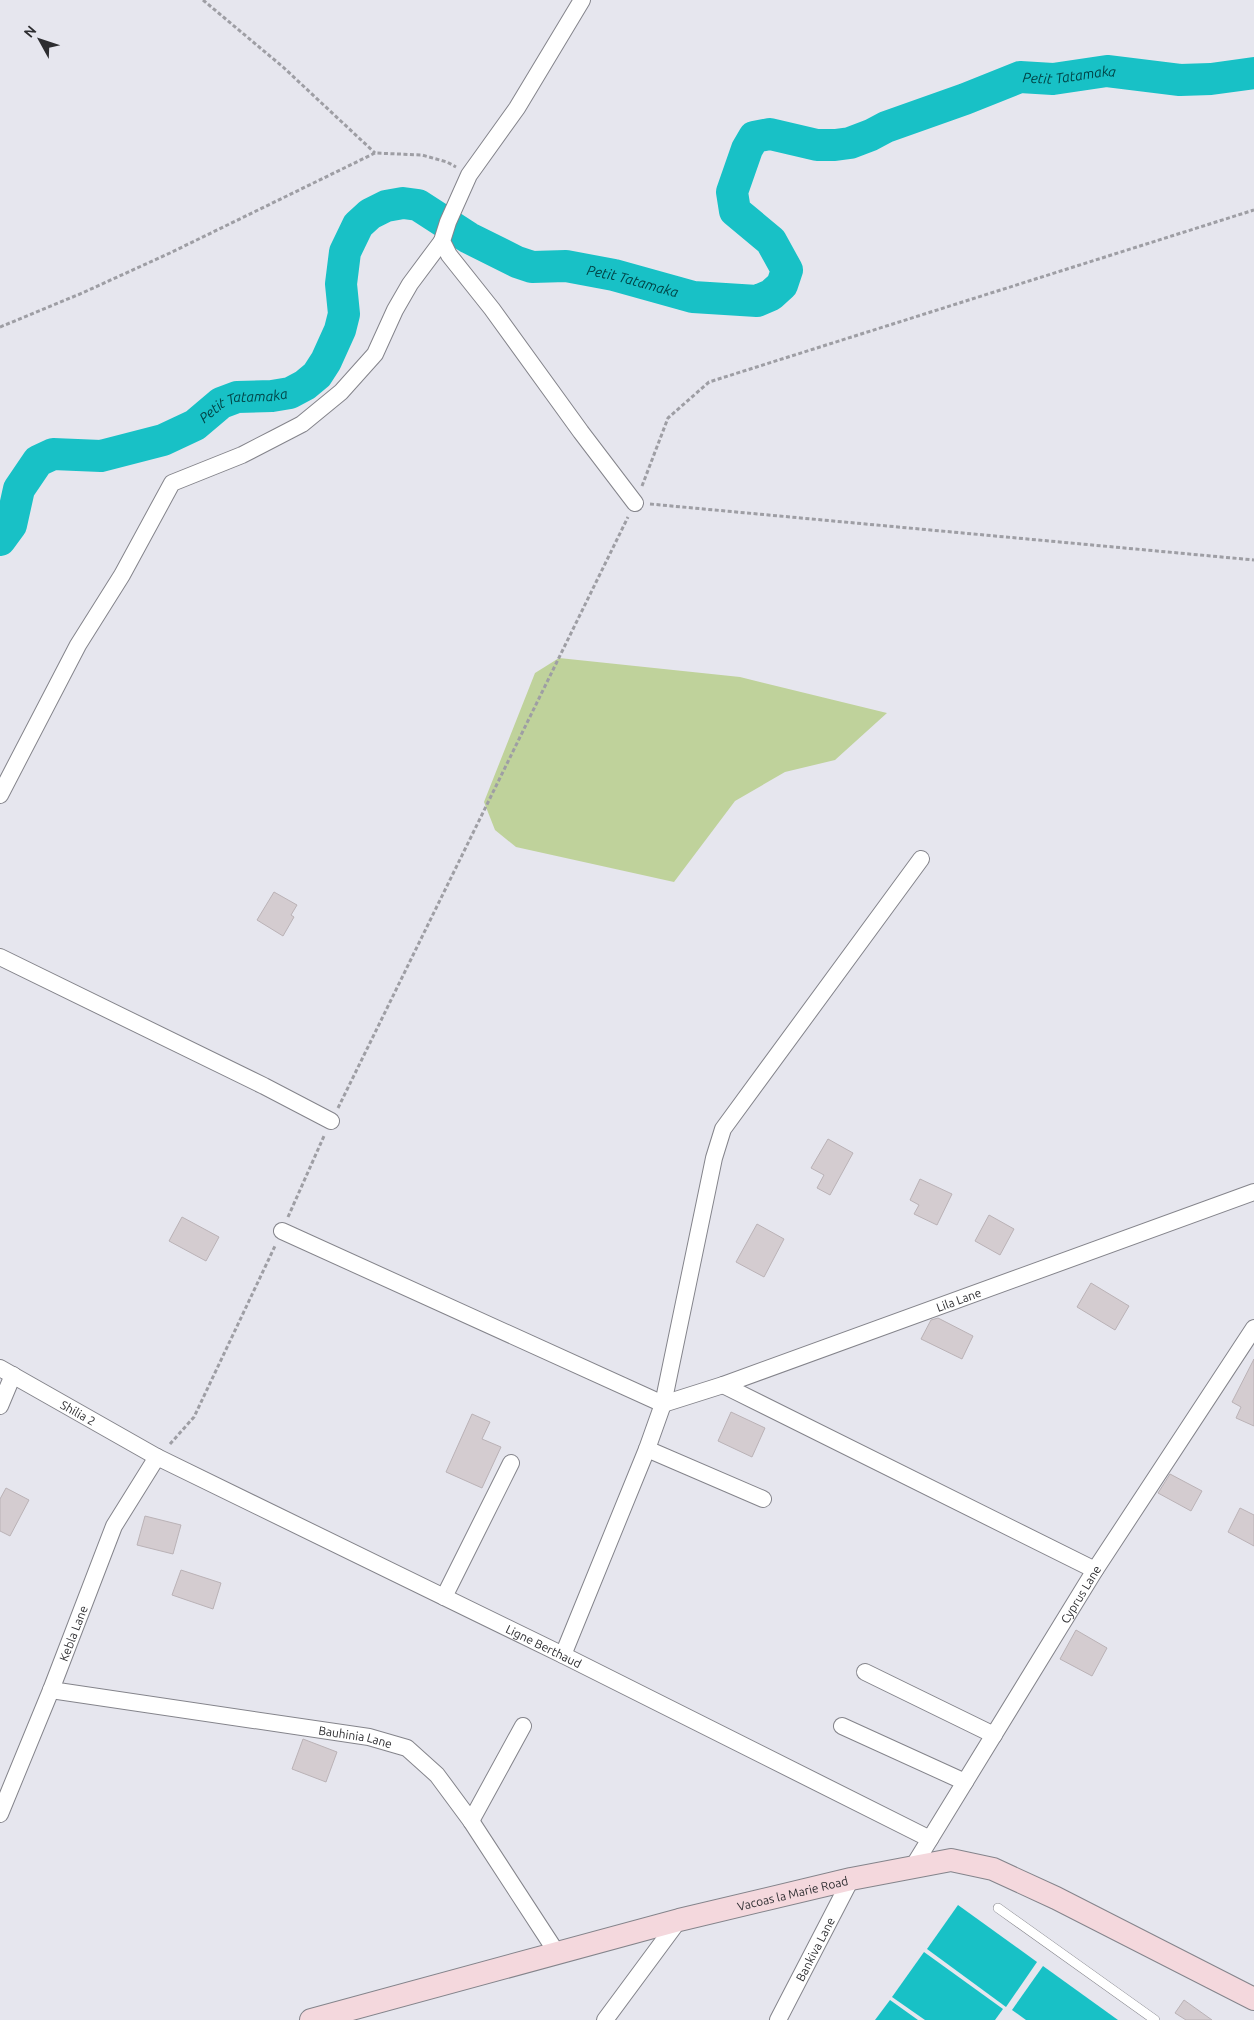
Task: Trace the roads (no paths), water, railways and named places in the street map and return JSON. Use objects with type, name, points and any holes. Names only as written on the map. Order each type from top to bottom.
[{"type":"main road","name":"Vacoas la Marie Road","points":[[311,2020],[679,1920],[851,1878],[951,1860],[993,1869],[1056,1898],[1254,1999]]},
{"type":"street","points":[[0,795],[78,645],[122,575],[172,483],[242,455],[302,424],[341,392],[375,354],[395,310],[410,284],[442,241],[448,222],[469,176],[517,108],[582,0]]},
{"type":"street","points":[[442,241],[449,255],[492,309],[581,432],[635,502]]},
{"type":"street","points":[[562,1655],[647,1449],[663,1404],[714,1158],[723,1129],[920,859]]},
{"type":"street","points":[[0,957],[264,1086],[331,1121]]},
{"type":"street","name":"Lila Lane","points":[[663,1404],[722,1385],[1254,1192]]},
{"type":"street","points":[[282,1231],[663,1404]]},
{"type":"street","name":"Cyprus Lane","points":[[914,1866],[1095,1570],[1251,1338]]},
{"type":"street","points":[[0,1406],[6,1372]]},
{"type":"street","name":"Shilia 2","points":[[6,1372],[157,1457]]},
{"type":"street","points":[[722,1385],[1095,1570]]},
{"type":"street","points":[[647,1449],[763,1499]]},
{"type":"street","name":"Ligne Berthaud","points":[[157,1457],[562,1655],[930,1839]]},
{"type":"street","name":"Kebla Lane","points":[[0,1814],[51,1690],[114,1526],[157,1457]]},
{"type":"street","points":[[444,1597],[511,1462]]},
{"type":"street","points":[[866,1672],[994,1735]]},
{"type":"street","name":"Bauhinia Lane","points":[[51,1690],[369,1737],[407,1748],[437,1775],[471,1821],[557,1953]]},
{"type":"street","points":[[471,1821],[523,1726]]},
{"type":"street","points":[[842,1726],[965,1782]]},
{"type":"street","name":"Bankiva Lane","points":[[778,2020],[851,1878]]},
{"type":"street","points":[[605,2020],[679,1920]]},
{"type":"lane","points":[[998,1908],[1155,2020]]},
{"type":"water","points":[[958,1905],[1037,1962],[1006,2007],[927,1949]]},
{"type":"water","points":[[924,1952],[1003,2009],[995,2020],[925,2020],[892,1997]]},
{"type":"water","points":[[1043,1966],[1118,2020],[1026,2020],[1012,2010]]},
{"type":"water","points":[[890,2000],[918,2020],[875,2020]]},
{"type":"waterway","name":"Petit Tatamaka","points":[[0,540],[11,525],[19,489],[38,461],[53,454],[101,456],[163,440],[195,425],[221,403],[237,397],[272,396],[290,393],[305,385],[317,375],[326,361],[340,330],[344,314],[341,284],[345,252],[358,225],[370,214],[386,206],[403,203],[418,205],[469,238],[517,262],[532,267],[566,266],[614,275],[693,297],[757,301],[771,295],[782,285],[787,270],[771,241],[735,211],[732,192],[747,149],[754,137],[770,134],[817,145],[850,143],[886,127],[1020,77],[1053,79],[1107,71],[1180,80],[1211,79],[1254,73]]}]
